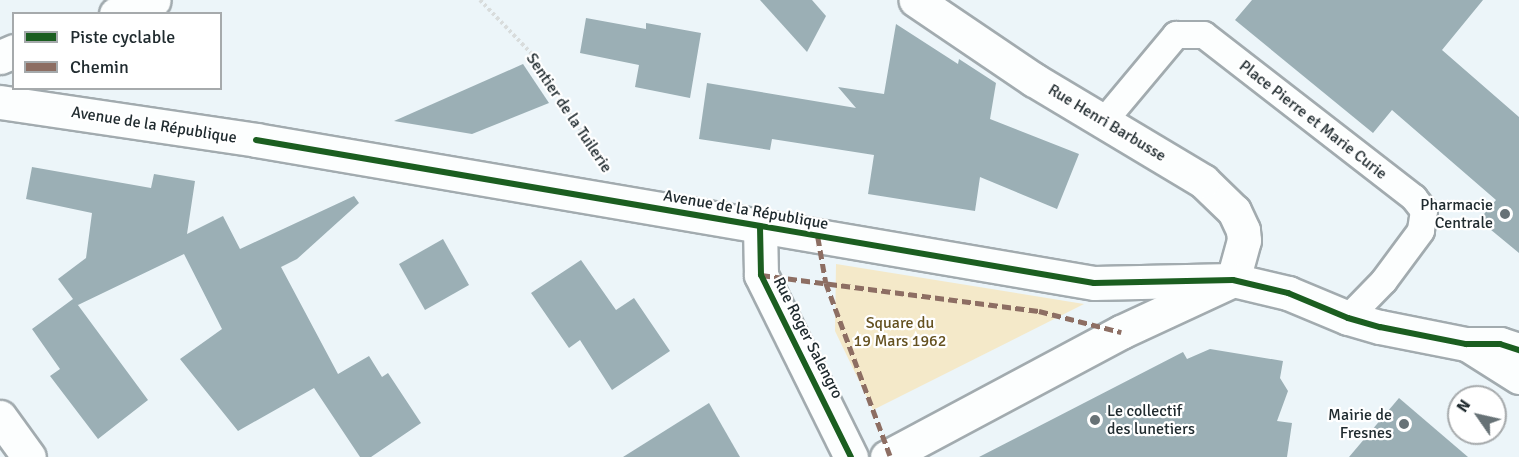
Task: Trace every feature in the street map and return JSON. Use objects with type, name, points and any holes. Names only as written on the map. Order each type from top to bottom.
[{"type":"street","points":[[121,12],[154,0]]},
{"type":"street","name":"Rue Henri Barbusse","points":[[916,0],[1034,80],[1203,181],[1228,203],[1239,219],[1244,240],[1233,279]]},
{"type":"street","name":"Avenue de la République","points":[[0,102],[256,140],[1094,283],[1233,279]]},
{"type":"street","name":"Rue Roger Salengro","points":[[760,227],[761,275],[851,457]]},
{"type":"street","points":[[887,457],[1121,332],[1233,279],[1288,293],[1348,318],[1466,344],[1500,344],[1519,350]]},
{"type":"street","points":[[1466,344],[1519,377]]},
{"type":"street","points":[[0,417],[29,457]]},
{"type":"lane","name":"Place Pierre et Marie Curie","points":[[1104,120],[1176,35],[1204,35],[1414,198],[1424,211],[1421,231],[1384,281],[1348,318]]},
{"type":"green space","name":"Square du 19 Mars 1962","points":[[836,264],[1084,304],[873,410],[835,331]]},
{"type":"building","points":[[760,0],[812,0],[826,16],[807,52]]},
{"type":"building","points":[[1252,0],[1483,0],[1442,50],[1519,117],[1519,253],[1479,220],[1496,200],[1392,110],[1373,133],[1235,20]]},
{"type":"building","points":[[586,18],[646,29],[646,23],[701,33],[690,98],[635,87],[639,65],[580,53]]},
{"type":"building","points":[[896,24],[958,64],[959,59],[996,83],[990,119],[1079,154],[1057,209],[980,177],[975,211],[868,194],[874,155],[772,139],[770,150],[699,139],[707,83],[856,108],[838,87],[884,94]]},
{"type":"building","points":[[523,64],[549,103],[472,134],[394,121]]},
{"type":"building","points":[[32,167],[151,188],[154,174],[195,181],[187,234],[223,216],[240,249],[354,196],[359,203],[297,259],[281,267],[338,374],[369,356],[382,377],[388,373],[421,423],[371,457],[360,457],[314,388],[238,431],[180,359],[222,329],[184,254],[78,305],[75,301],[148,400],[98,439],[50,376],[60,369],[32,329],[73,299],[58,279],[86,258],[92,213],[26,199]]},
{"type":"building","points":[[443,239],[469,285],[425,310],[399,264]]},
{"type":"building","points":[[581,260],[616,310],[634,298],[670,351],[612,390],[580,340],[569,348],[531,293]]},
{"type":"building","points":[[1210,349],[1283,361],[1280,378],[1288,391],[1277,421],[1292,423],[1287,457],[979,457],[1183,352],[1187,359]]},
{"type":"building","name":"Mairie de Fresnes","points":[[1399,398],[1447,439],[1447,445],[1454,445],[1468,457],[1349,457]]},
{"type":"building","points":[[709,403],[740,457],[623,457]]},
{"type":"marked path","points":[[818,237],[826,283],[890,455]]},
{"type":"marked path","points":[[761,275],[1039,311],[1121,332]]},
{"type":"cycle path","points":[[256,140],[1094,283],[1233,280],[1288,293],[1348,318],[1380,327],[1466,344],[1500,344],[1519,350]]},
{"type":"cycle path","points":[[760,227],[761,275],[851,457]]},
{"type":"place","name":"Pharmacie Centrale","points":[[1505,214]]},
{"type":"place","name":"Le collectif des lunetiers","points":[[1095,420]]},
{"type":"place","name":"Mairie de Fresnes","points":[[1404,424]]}]
